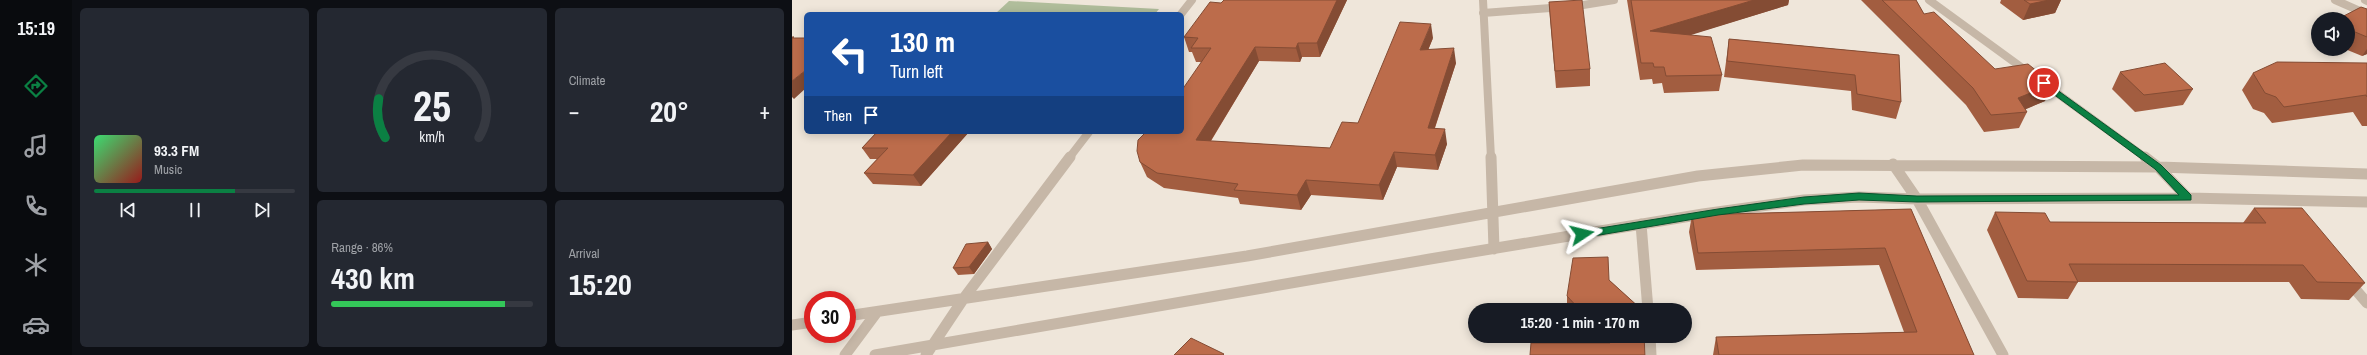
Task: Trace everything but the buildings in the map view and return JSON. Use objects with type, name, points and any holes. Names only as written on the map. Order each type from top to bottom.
[{"type":"street","points":[[1183,12],[1192,0]]},
{"type":"street","points":[[1483,0],[1494,212],[1494,249]]},
{"type":"street","points":[[1483,13],[1577,6],[1614,0]]},
{"type":"street","points":[[1929,0],[2158,167],[2188,198]]},
{"type":"street","points":[[2335,0],[2367,14]]},
{"type":"street","points":[[926,355],[964,298],[1087,134]]},
{"type":"street","points":[[1893,164],[1917,199],[2003,355]]},
{"type":"street","points":[[856,315],[1247,256],[1698,176],[1803,165],[1893,164],[2158,167],[2367,174]]},
{"type":"street","points":[[875,355],[1641,224],[1804,200],[1859,197],[1917,199],[2188,198],[2367,202]]},
{"type":"street","points":[[2280,199],[2289,210]]},
{"type":"street","points":[[1641,224],[1647,303]]},
{"type":"street","points":[[2342,272],[2367,303]]},
{"type":"street","points":[[845,355],[877,312]]},
{"type":"street","points":[[792,325],[804,323]]},
{"type":"street","points":[[1650,343],[1651,355]]},
{"type":"green space","points":[[1009,1],[1159,9],[1157,12],[997,12]]},
{"type":"route","points":[[1582,234],[1703,214],[1804,200],[1859,197],[1917,199],[2188,198],[2158,167],[2044,83]]}]
